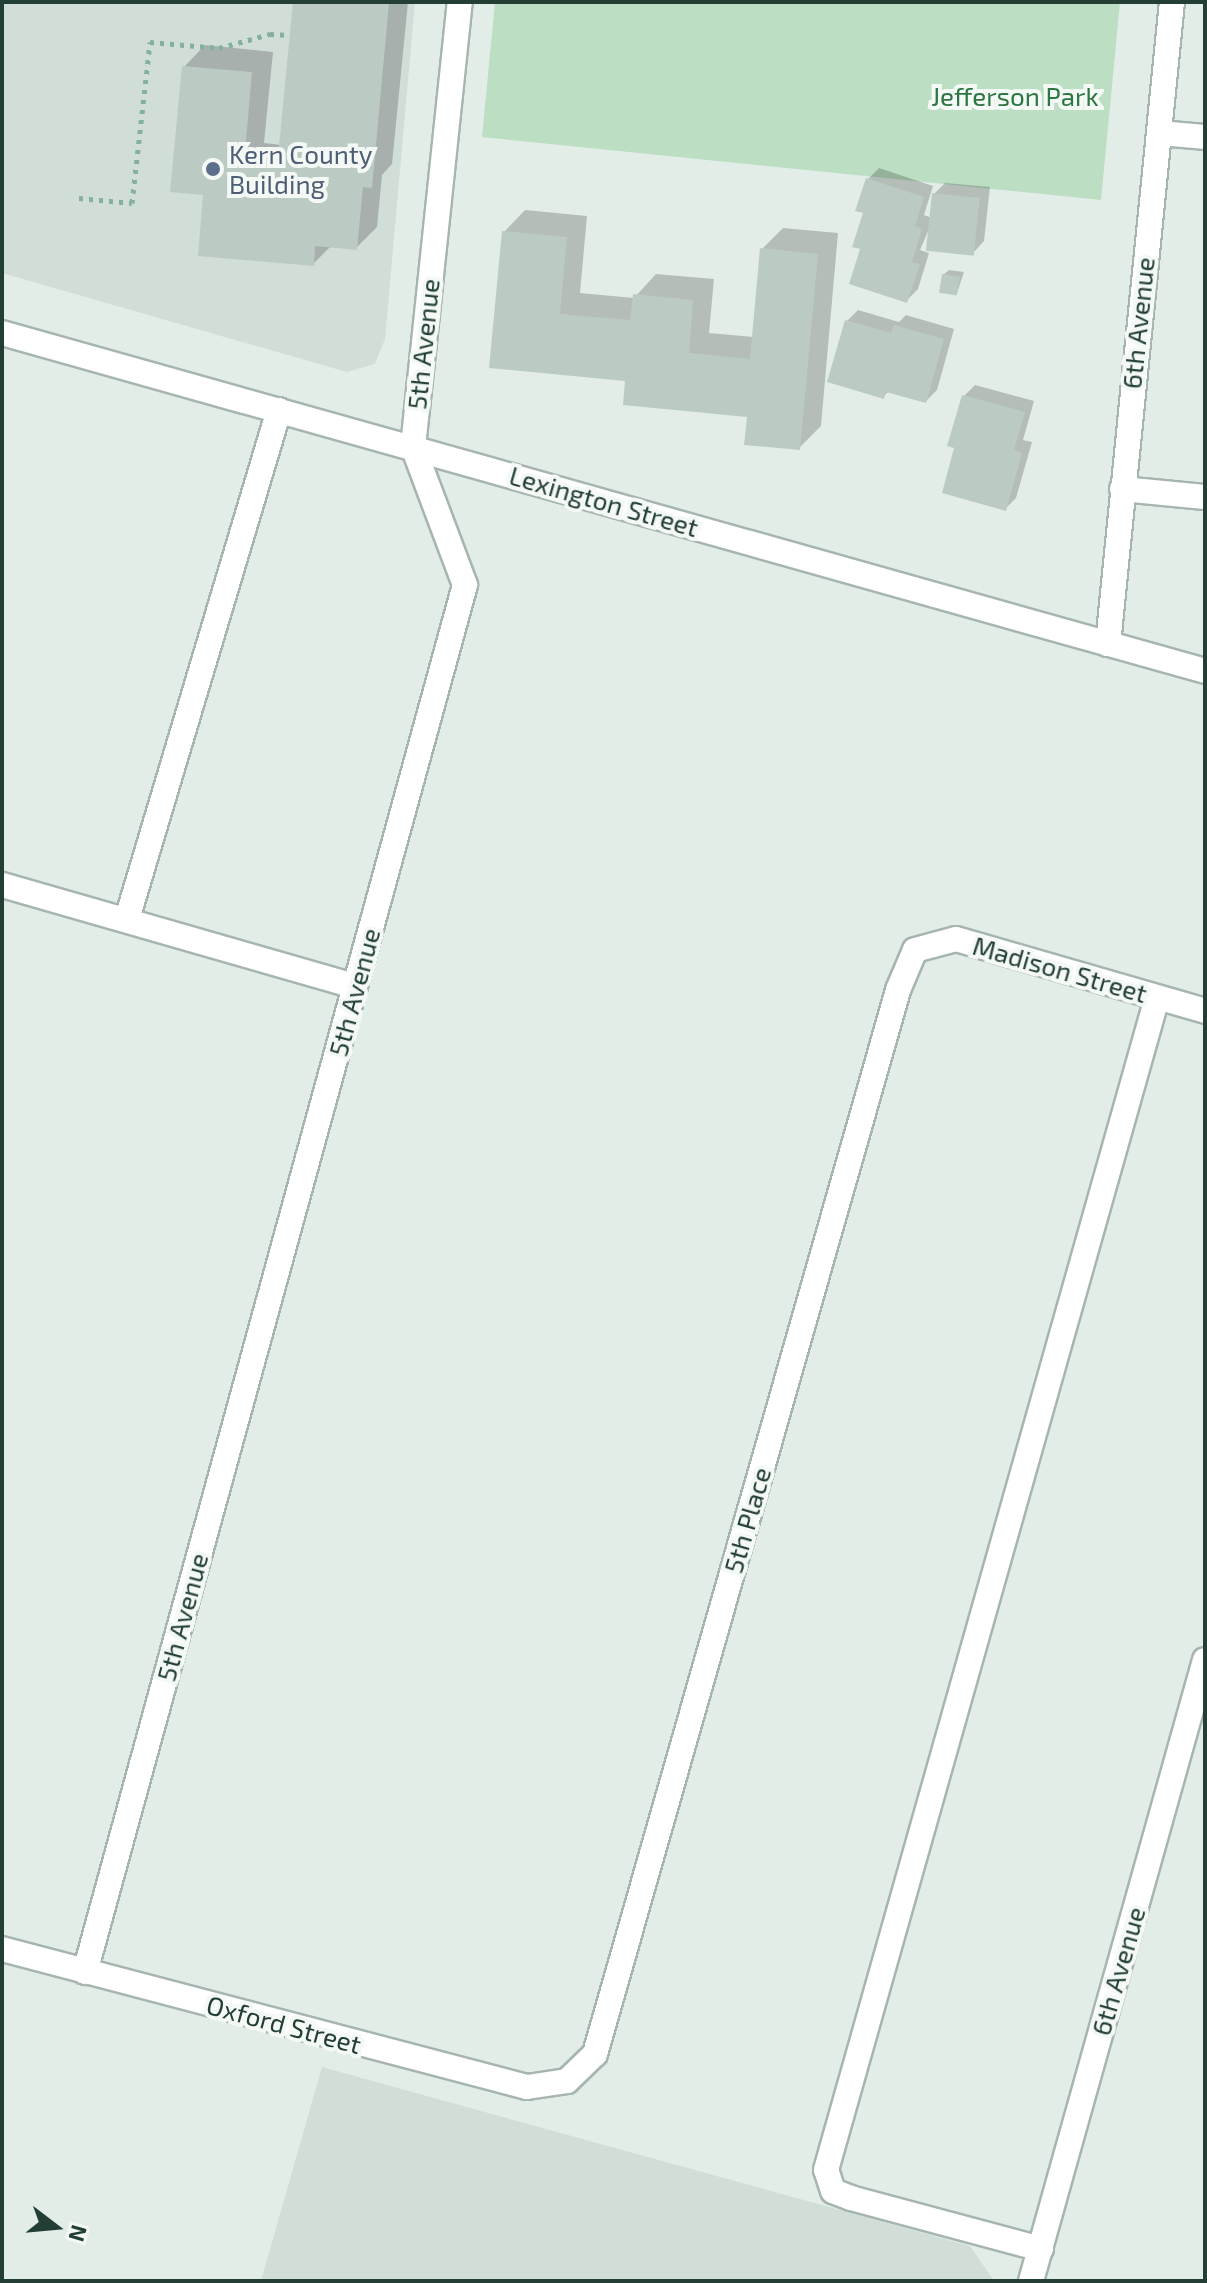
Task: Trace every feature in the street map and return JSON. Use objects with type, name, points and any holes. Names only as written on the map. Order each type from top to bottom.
[{"type":"street","name":"5th Avenue","points":[[85,1972],[465,585],[413,447],[460,2]]},
{"type":"street","name":"6th Avenue","points":[[1108,644],[1172,2]]},
{"type":"street","points":[[1160,133],[1205,137]]},
{"type":"street","name":"Lexington Street","points":[[2,333],[1205,671]]},
{"type":"street","points":[[127,919],[279,410]]},
{"type":"street","points":[[1122,489],[1205,497]]},
{"type":"street","points":[[2,885],[355,986]]},
{"type":"street","name":"Madison Street","points":[[915,950],[956,939],[1205,1011]]},
{"type":"street","name":"5th Place","points":[[567,2081],[595,2054],[898,990],[915,950]]},
{"type":"street","points":[[1041,2249],[851,2198],[833,2191],[826,2170],[1157,998]]},
{"type":"street","name":"6th Avenue","points":[[1031,2281],[1205,1660]]},
{"type":"street","name":"Oxford Street","points":[[2,1949],[527,2087],[567,2081]]},
{"type":"path","points":[[79,198],[132,203],[150,42],[219,48],[270,34],[290,35]]},
{"type":"shaded area","points":[[2,2],[415,2],[385,339],[375,364],[347,372],[2,273]]},
{"type":"shaded area","points":[[322,2067],[970,2246],[994,2281],[261,2281]]},
{"type":"green space","name":"Jefferson Park","points":[[495,2],[1120,2],[1101,200],[482,137]]},
{"type":"building","points":[[293,2],[389,3],[372,188],[363,187],[357,250],[315,246],[314,266],[198,256],[203,195],[170,192],[182,66],[252,72],[244,164],[277,167]]},
{"type":"building","points":[[866,178],[924,197],[915,226],[922,229],[912,262],[920,264],[907,303],[849,284],[860,249],[852,247],[863,213],[855,211]]},
{"type":"building","points":[[932,193],[980,198],[974,256],[926,251]]},
{"type":"building","points":[[502,231],[567,237],[560,314],[630,320],[633,294],[693,300],[689,353],[750,359],[760,248],[818,254],[800,450],[744,445],[747,417],[623,405],[625,381],[489,368]]},
{"type":"building","points":[[942,274],[960,277],[957,296],[939,293]]},
{"type":"building","points":[[845,320],[891,333],[894,325],[944,339],[926,403],[886,392],[884,399],[827,382]]},
{"type":"building","points":[[962,395],[1025,412],[1014,450],[1022,453],[1006,511],[942,493],[954,448],[947,446]]},
{"type":"place","name":"Kern County Building","points":[[213,169]]}]
